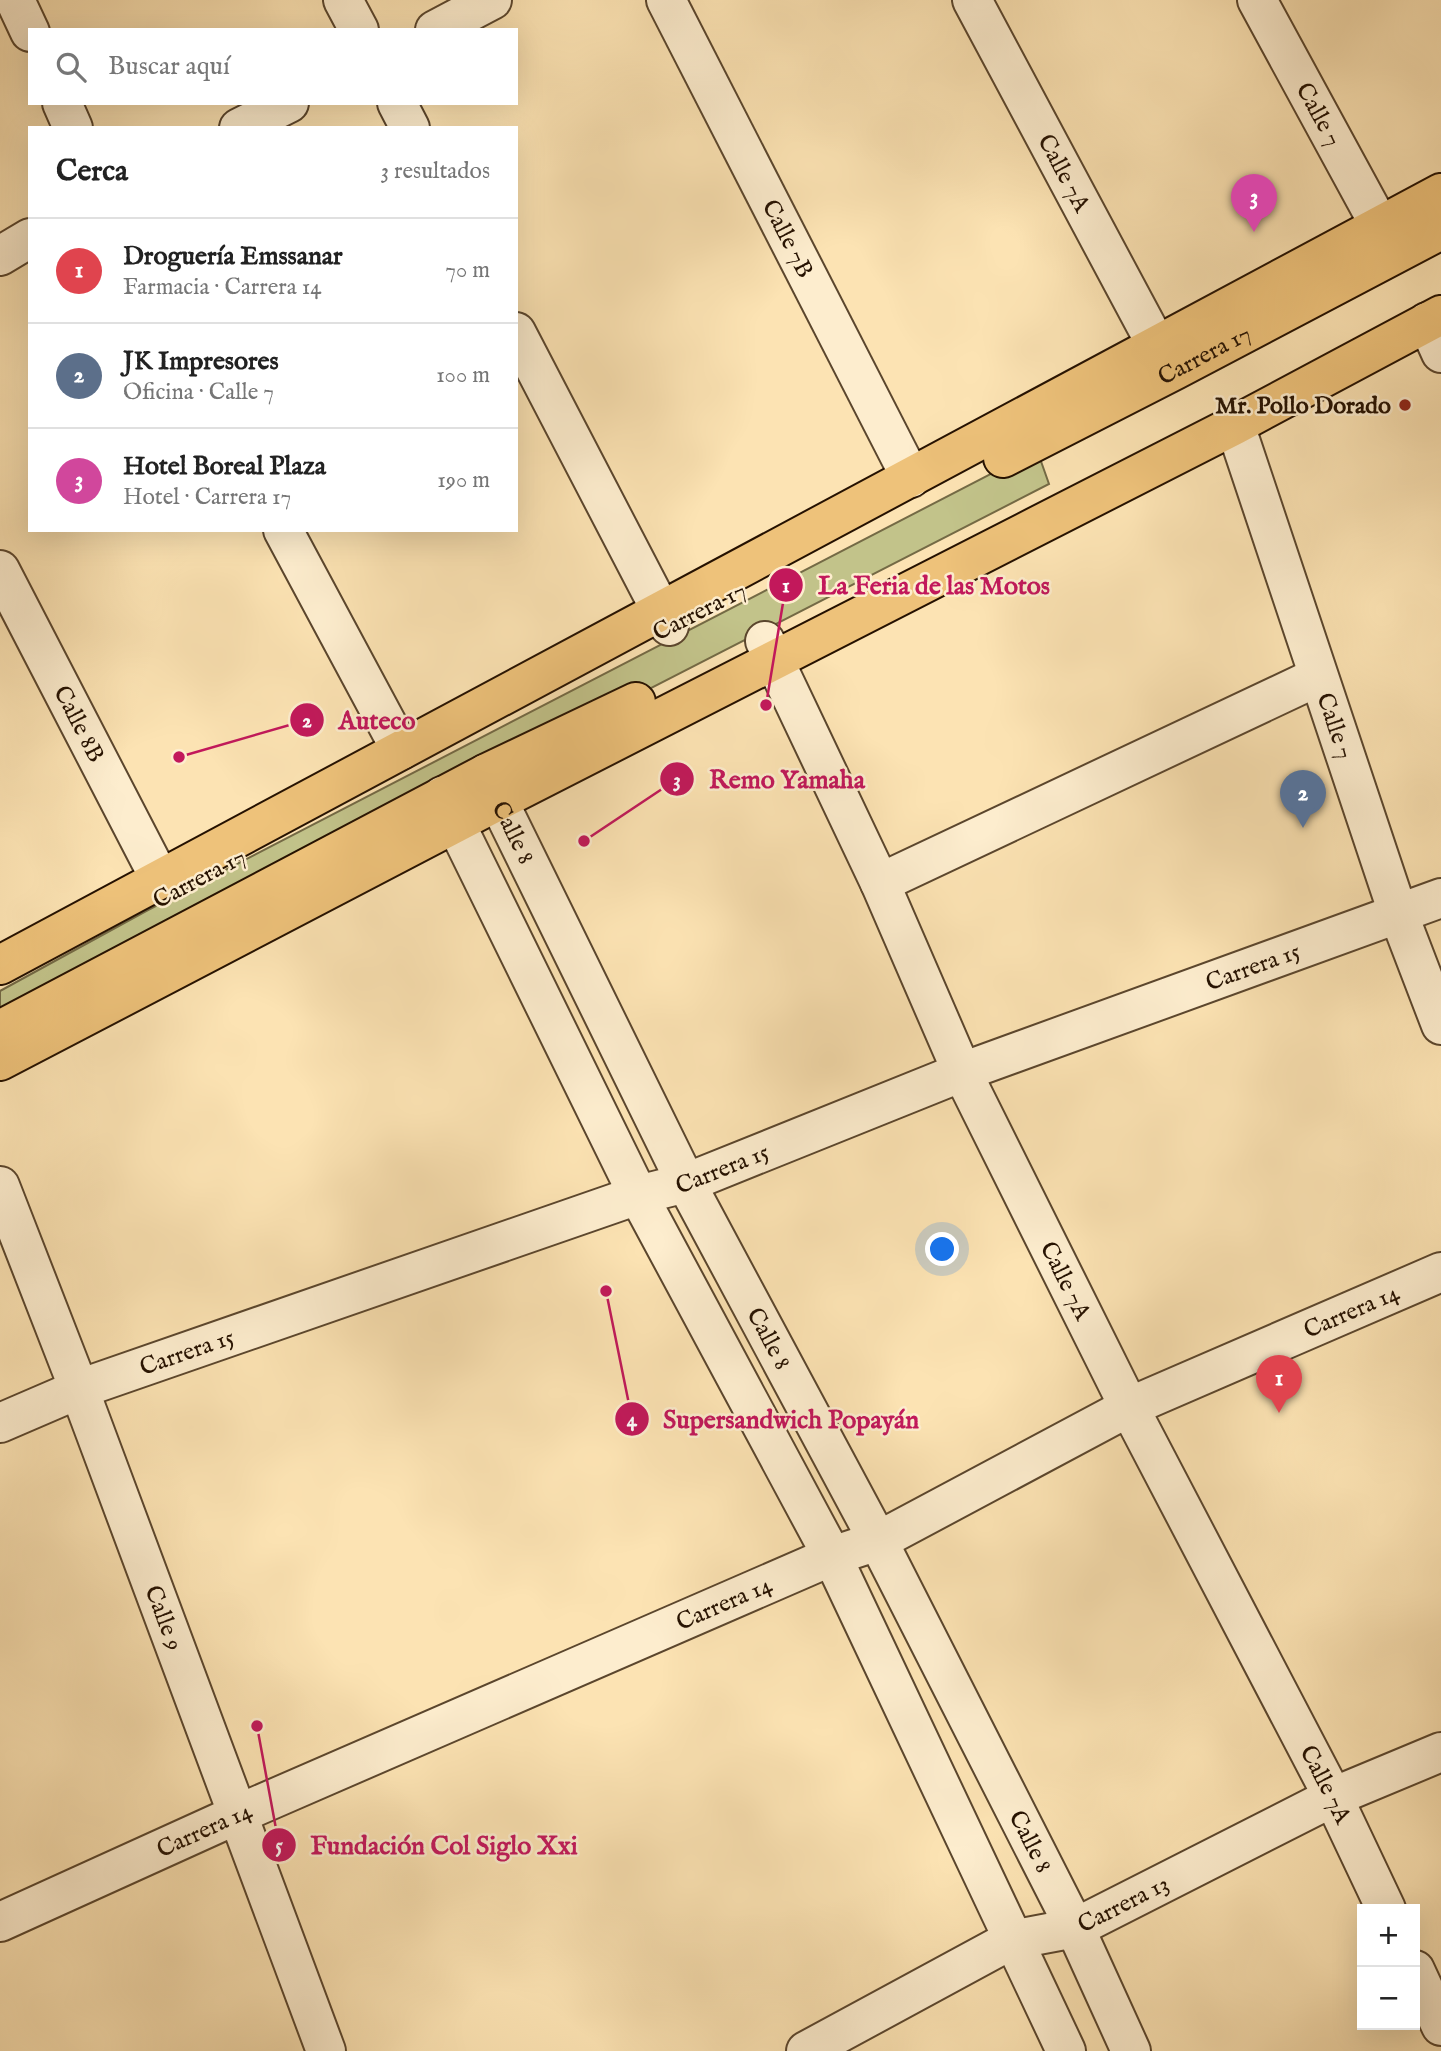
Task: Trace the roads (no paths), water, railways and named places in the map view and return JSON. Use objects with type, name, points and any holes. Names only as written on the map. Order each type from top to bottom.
[{"type":"main road","points":[[0,965],[401,750],[665,618],[911,478],[1441,193]]},
{"type":"main road","name":"Carrera 17","points":[[0,984],[665,618],[1163,377],[1441,230]]},
{"type":"main road","name":"Carrera 17","points":[[769,651],[1441,287]]},
{"type":"main road","name":"Carrera 17","points":[[0,1030],[769,651],[1436,330]]},
{"type":"main road","name":"Carrera 17","points":[[0,1061],[449,810]]},
{"type":"street","points":[[15,0],[28,28]]},
{"type":"street","points":[[343,0],[358,28]]},
{"type":"street","points":[[439,28],[492,0]]},
{"type":"street","name":"Calle 7B","points":[[666,0],[911,478]]},
{"type":"street","name":"Calle 7A","points":[[972,0],[1157,346]]},
{"type":"street","name":"Calle 7","points":[[1257,0],[1380,226]]},
{"type":"street","points":[[63,105],[72,126]]},
{"type":"street","points":[[243,126],[285,105]]},
{"type":"street","points":[[398,105],[409,126]]},
{"type":"street","points":[[0,256],[28,239]]},
{"type":"street","points":[[518,336],[665,618]]},
{"type":"street","name":"Calle 7","points":[[1235,425],[1398,913],[1441,1025]]},
{"type":"street","points":[[284,532],[401,750]]},
{"type":"street","name":"Calle 8B","points":[[0,570],[160,879]]},
{"type":"street","name":"Calle 7A","points":[[769,651],[880,883],[962,1072],[1129,1407],[1333,1797],[1384,1904]]},
{"type":"street","points":[[880,883],[1317,677]]},
{"type":"street","name":"Calle 8","points":[[491,788],[687,1183],[878,1541],[1075,1928],[1131,2051]]},
{"type":"street","name":"Calle 8","points":[[449,810],[638,1195],[832,1556],[1011,1940],[1066,2051]]},
{"type":"street","name":"Carrera 15","points":[[0,1423],[79,1389],[638,1195],[687,1183],[962,1072],[1441,898]]},
{"type":"street","name":"Calle 9","points":[[0,1186],[79,1389],[326,2051]]},
{"type":"street","name":"Carrera 14","points":[[0,1922],[236,1815],[832,1556],[878,1541],[1129,1407],[1441,1272]]},
{"type":"street","name":"Carrera 13","points":[[806,2051],[1011,1940],[1075,1928],[1333,1797],[1441,1752]]},
{"type":"street","points":[[1420,1981],[1441,2026]]},
{"type":"place","name":"Hotel Boreal Plaza","points":[[1254,232]]},
{"type":"place","name":"Mr. Pollo Dorado","points":[[1405,405]]},
{"type":"place","name":"La Feria de las Motos","points":[[766,705]]},
{"type":"place","name":"Auteco","points":[[179,757]]},
{"type":"place","name":"JK Impresores","points":[[1303,828]]},
{"type":"place","name":"Remo Yamaha","points":[[584,841]]},
{"type":"place","name":"Supersandwich Popayán","points":[[606,1291]]},
{"type":"place","name":"Droguería Emssanar","points":[[1279,1413]]},
{"type":"place","name":"Fundación Col Siglo Xxi","points":[[257,1726]]}]
